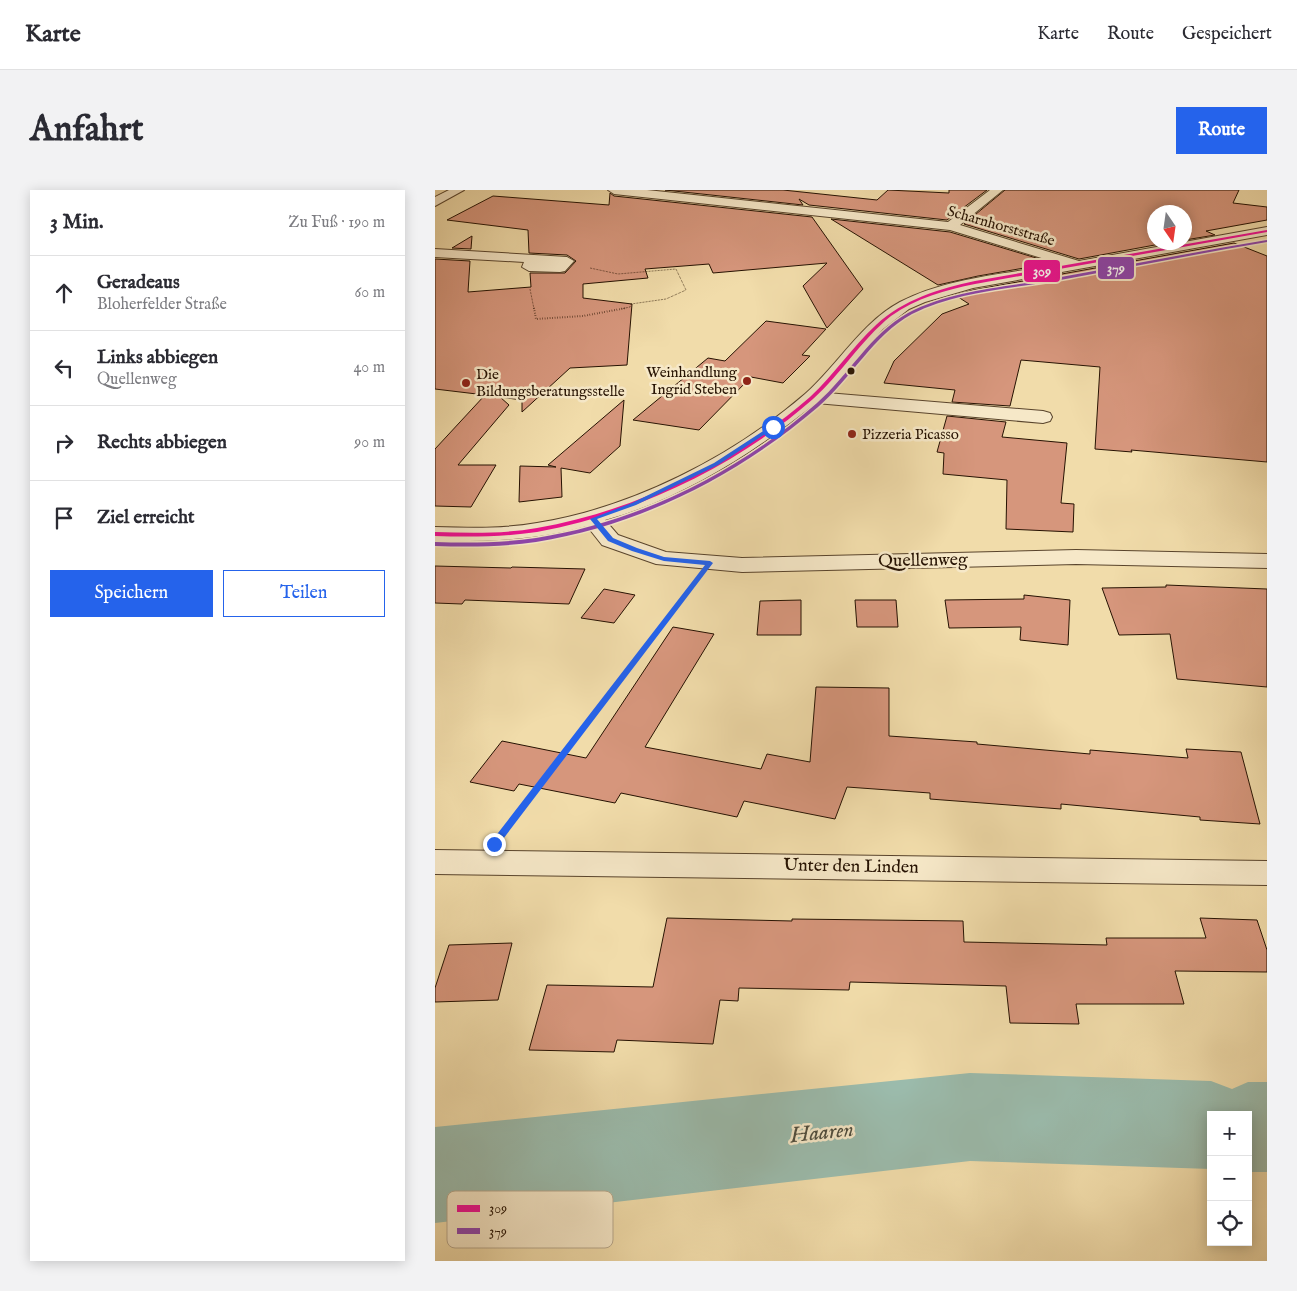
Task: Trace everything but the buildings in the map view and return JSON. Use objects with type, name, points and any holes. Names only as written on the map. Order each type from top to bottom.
[{"type":"street","points":[[435,202],[458,190]]},
{"type":"street","name":"Scharnhorststraße","points":[[614,190],[951,226],[1079,265]]},
{"type":"street","points":[[951,226],[997,190]]},
{"type":"street","points":[[437,537],[527,532],[593,519],[634,504],[716,464],[773,427],[812,398],[881,324],[909,304],[921,298],[957,288],[1267,231]]},
{"type":"street","points":[[435,253],[567,261],[564,265]]},
{"type":"street","points":[[812,398],[1043,417]]},
{"type":"street","name":"Quellenweg","points":[[593,519],[610,540],[664,559],[742,565],[1077,557],[1267,561]]},
{"type":"street","name":"Unter den Linden","points":[[435,862],[1267,873]]},
{"type":"path","points":[[530,288],[536,319],[597,316],[630,307],[631,304],[666,299],[686,290],[676,269],[618,274],[564,265]]},
{"type":"path","points":[[481,862],[710,563]]},
{"type":"waterway","name":"Haaren","points":[[435,1175],[970,1117],[1207,1125]]},
{"type":"waterway","name":"Haaren","points":[[1252,1127],[1267,1127]]},
{"type":"transit line","name":"309","points":[[435,534],[511,533],[536,530],[610,512],[646,499],[681,483],[715,465],[780,423],[822,388],[866,338],[890,315],[921,298],[956,286],[975,282],[1267,231]]},
{"type":"transit line","name":"379","points":[[435,544],[511,543],[574,533],[649,509],[686,492],[721,474],[788,430],[830,394],[872,346],[895,324],[924,307],[975,292],[1267,241]]},
{"type":"place","name":"Weinhandlung Ingrid Steben","points":[[747,381]]},
{"type":"place","name":"Die Bildungsberatungsstelle","points":[[466,383]]},
{"type":"place","name":"Pizzeria Picasso","points":[[852,434]]},
{"type":"route","points":[[494,844],[710,563],[664,559],[635,550],[610,540],[593,519],[634,504],[716,464],[742,449],[773,427]]}]
